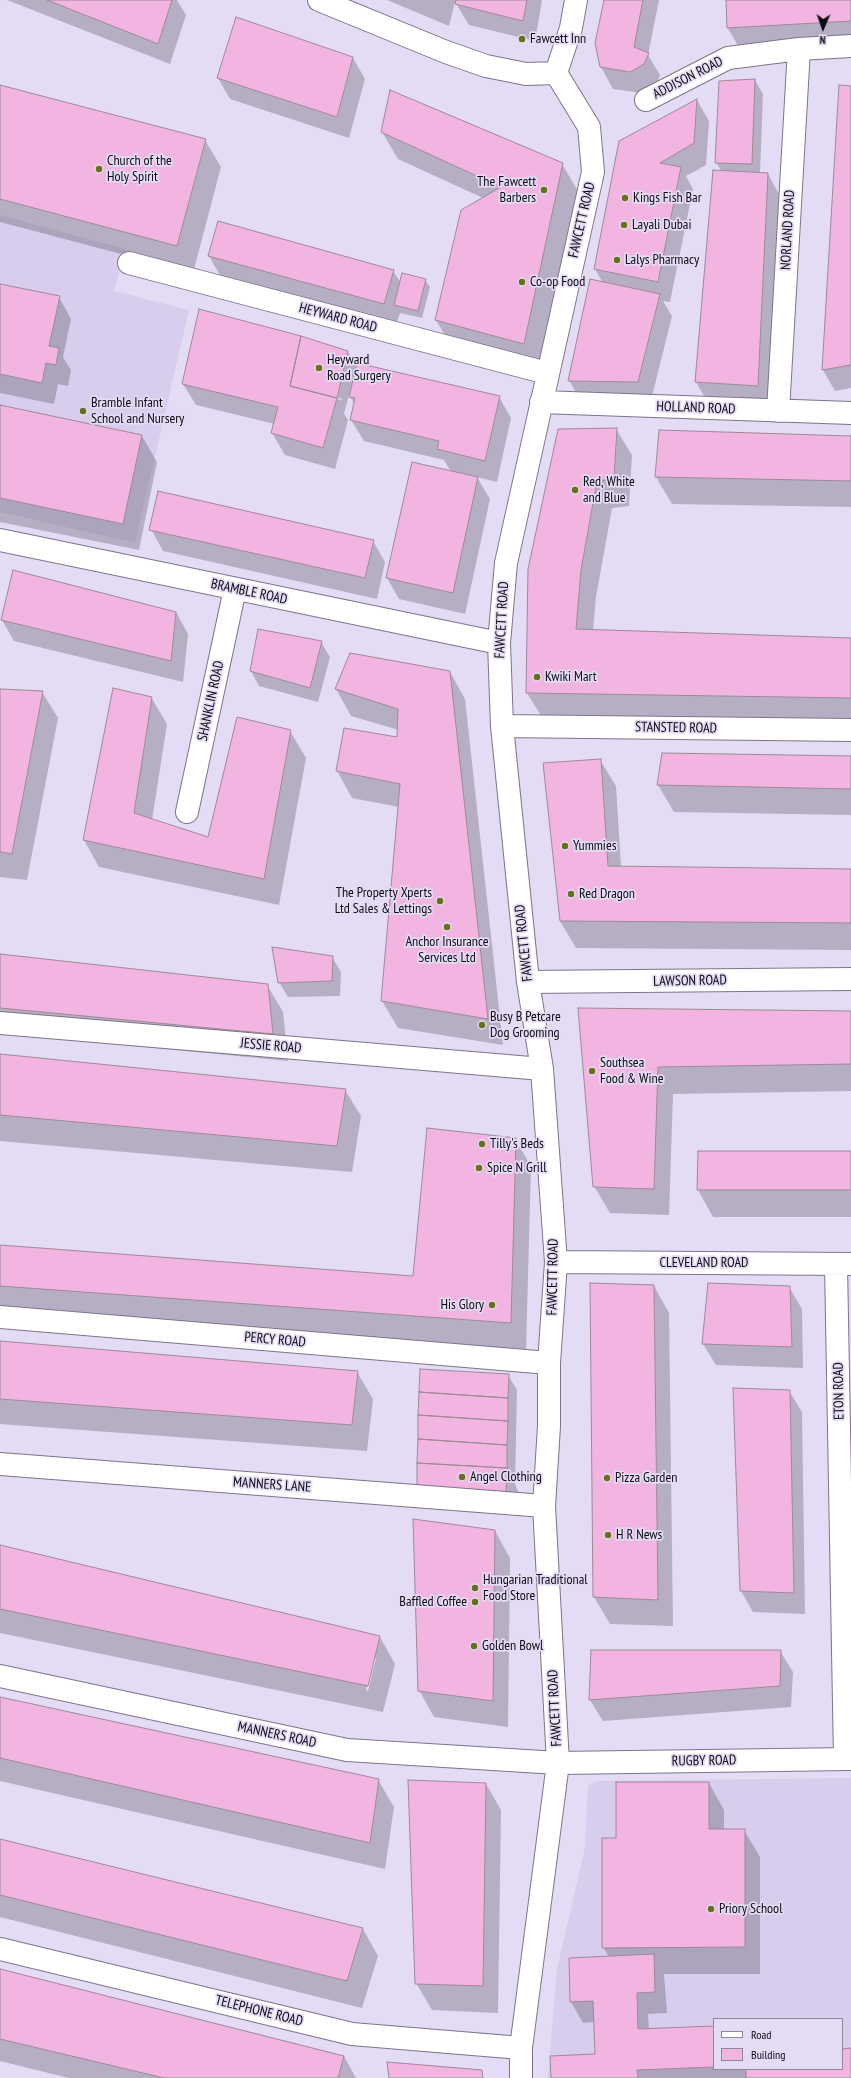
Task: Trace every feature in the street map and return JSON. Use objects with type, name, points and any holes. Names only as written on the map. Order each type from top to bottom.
[{"type":"street","points":[[319,0],[446,52],[486,66],[520,74],[556,73],[571,28],[576,0]]},
{"type":"street","name":"ADDISON ROAD","points":[[646,100],[728,58],[798,49],[851,46]]},
{"type":"street","name":"NORLAND ROAD","points":[[778,411],[798,49]]},
{"type":"street","name":"FAWCETT ROAD","points":[[521,2078],[521,2048],[558,1764],[544,1506],[549,1426],[549,1363],[556,1262],[542,1069],[528,982],[502,726],[499,643],[506,563],[593,172],[589,127],[556,73]]},
{"type":"street","name":"HEYWARD ROAD","points":[[129,263],[547,374]]},
{"type":"street","name":"HOLLAND ROAD","points":[[541,402],[851,413]]},
{"type":"street","name":"BRAMBLE ROAD","points":[[0,540],[235,590],[499,643]]},
{"type":"street","name":"SHANKLIN ROAD","points":[[187,812],[235,590]]},
{"type":"street","name":"STANSTED ROAD","points":[[502,726],[851,730]]},
{"type":"street","name":"LAWSON ROAD","points":[[528,982],[851,979]]},
{"type":"street","name":"JESSIE ROAD","points":[[0,1023],[542,1069]]},
{"type":"street","name":"CLEVELAND ROAD","points":[[556,1262],[844,1264]]},
{"type":"street","name":"ETON ROAD","points":[[844,1264],[848,1759]]},
{"type":"street","name":"PERCY ROAD","points":[[0,1317],[549,1363]]},
{"type":"street","name":"MANNERS LANE","points":[[0,1464],[544,1506]]},
{"type":"street","name":"MANNERS ROAD","points":[[0,1676],[347,1750],[558,1764]]},
{"type":"street","name":"RUGBY ROAD","points":[[558,1764],[848,1759]]},
{"type":"street","name":"TELEPHONE ROAD","points":[[0,1949],[352,2034],[521,2048]]},
{"type":"shaded area","name":"Bramble Infant School and Nursery","points":[[0,215],[126,249],[114,291],[189,310],[135,543],[0,512]]},
{"type":"shaded area","name":"Priory School","points":[[851,1778],[851,2078],[548,2078],[557,1969],[585,1848],[588,1786],[597,1781]]},
{"type":"building","points":[[47,0],[172,0],[158,44]]},
{"type":"building","points":[[456,0],[527,0],[523,21],[455,4]]},
{"type":"building","points":[[604,0],[643,0],[634,47],[649,53],[644,64],[630,72],[600,67],[595,43]]},
{"type":"building","points":[[726,0],[851,0],[851,21],[727,28]]},
{"type":"building","points":[[236,17],[353,57],[337,117],[217,78]]},
{"type":"building","points":[[755,79],[752,164],[715,163],[719,81]]},
{"type":"building","name":"Church of the Holy Spirit","points":[[0,85],[206,139],[177,246],[0,199]]},
{"type":"building","points":[[839,85],[851,86],[851,365],[822,370]]},
{"type":"building","points":[[390,90],[563,163],[524,344],[435,320],[461,210],[501,187],[381,132]]},
{"type":"building","points":[[697,99],[694,143],[660,163],[681,167],[658,282],[594,269],[619,141]]},
{"type":"building","points":[[713,170],[768,173],[758,386],[695,382]]},
{"type":"building","points":[[218,221],[394,270],[384,304],[208,256]]},
{"type":"building","points":[[402,273],[426,279],[418,311],[394,305]]},
{"type":"building","points":[[590,279],[660,294],[638,382],[568,381]]},
{"type":"building","points":[[0,284],[60,296],[49,346],[59,348],[56,365],[46,363],[42,383],[0,374]]},
{"type":"building","points":[[199,309],[301,336],[290,386],[337,398],[323,448],[271,433],[278,407],[182,384]]},
{"type":"building","name":"Heyward Road Surgery","points":[[301,336],[348,351],[337,398],[290,386]]},
{"type":"building","points":[[357,363],[500,396],[485,461],[437,449],[439,441],[350,420],[355,398],[349,397]]},
{"type":"building","points":[[0,405],[142,435],[123,524],[0,498]]},
{"type":"building","points":[[617,428],[614,479],[597,481],[581,570],[576,629],[851,638],[851,698],[526,693],[528,569],[558,429]]},
{"type":"building","points":[[659,430],[851,436],[851,481],[655,477]]},
{"type":"building","points":[[412,462],[478,477],[453,593],[386,578]]},
{"type":"building","points":[[158,491],[374,540],[365,578],[149,530]]},
{"type":"building","points":[[13,570],[176,612],[171,661],[1,620]]},
{"type":"building","points":[[258,629],[322,641],[310,688],[250,671]]},
{"type":"building","points":[[350,653],[450,671],[488,1019],[381,1001],[400,784],[336,771],[344,728],[397,737],[398,709],[335,689]]},
{"type":"building","points":[[113,688],[152,697],[134,813],[208,837],[237,717],[291,730],[264,879],[83,840]]},
{"type":"building","points":[[0,689],[43,691],[12,854],[0,852]]},
{"type":"building","points":[[662,753],[851,756],[851,789],[657,785]]},
{"type":"building","points":[[601,759],[608,866],[851,869],[851,923],[560,921],[543,763]]},
{"type":"building","points":[[272,947],[333,956],[332,981],[278,983]]},
{"type":"building","points":[[0,954],[268,984],[273,1034],[0,1008]]},
{"type":"building","points":[[578,1008],[851,1011],[851,1064],[658,1067],[654,1189],[593,1187]]},
{"type":"building","points":[[0,1054],[346,1089],[337,1146],[0,1115]]},
{"type":"building","points":[[427,1128],[516,1138],[511,1323],[0,1286],[0,1245],[413,1276]]},
{"type":"building","points":[[698,1151],[851,1151],[851,1190],[697,1190]]},
{"type":"building","points":[[590,1283],[654,1285],[658,1600],[593,1597]]},
{"type":"building","points":[[708,1283],[790,1286],[792,1347],[702,1344]]},
{"type":"building","points":[[0,1341],[358,1371],[352,1425],[0,1399]]},
{"type":"building","points":[[420,1369],[509,1374],[508,1398],[419,1392]]},
{"type":"building","points":[[733,1388],[790,1390],[794,1593],[740,1591]]},
{"type":"building","points":[[419,1392],[508,1398],[508,1421],[418,1415]]},
{"type":"building","points":[[418,1415],[508,1421],[507,1445],[418,1439]]},
{"type":"building","points":[[418,1439],[507,1445],[507,1468],[417,1463]]},
{"type":"building","name":"Angel Clothing","points":[[417,1463],[507,1468],[506,1492],[417,1486]]},
{"type":"building","points":[[413,1519],[495,1530],[493,1701],[418,1691]]},
{"type":"building","points":[[0,1545],[380,1636],[368,1686],[0,1609]]},
{"type":"building","points":[[591,1650],[781,1650],[780,1686],[589,1700]]},
{"type":"building","points":[[0,1697],[379,1779],[370,1843],[0,1758]]},
{"type":"building","points":[[408,1780],[486,1783],[483,1986],[415,1984]]},
{"type":"building","points":[[616,1782],[709,1782],[709,1829],[745,1829],[745,1947],[602,1948],[602,1838],[616,1838]]},
{"type":"building","points":[[0,1839],[363,1928],[347,1981],[0,1895]]},
{"type":"building","points":[[654,1954],[655,1992],[637,1993],[638,2029],[713,2026],[713,2067],[637,2070],[638,2078],[551,2078],[550,2056],[595,2054],[593,2001],[570,2002],[569,1958]]},
{"type":"building","points":[[0,1969],[344,2056],[338,2078],[164,2078],[0,2039]]},
{"type":"building","points":[[851,2048],[851,2078],[746,2078],[746,2070],[843,2070],[843,2049]]},
{"type":"building","points":[[387,2062],[482,2070],[483,2078],[389,2078]]},
{"type":"place","name":"Fawcett Inn","points":[[522,39]]},
{"type":"place","name":"Church of the Holy Spirit","points":[[99,169]]},
{"type":"place","name":"The Fawcett Barbers","points":[[544,190]]},
{"type":"place","name":"Kings Fish Bar","points":[[625,198]]},
{"type":"place","name":"Layali Dubai","points":[[624,225]]},
{"type":"place","name":"Lalys Pharmacy","points":[[617,260]]},
{"type":"place","name":"Co-op Food","points":[[522,282]]},
{"type":"place","name":"Heyward Road Surgery","points":[[319,368]]},
{"type":"place","name":"Bramble Infant School and Nursery","points":[[83,411]]},
{"type":"place","name":"Red, White and Blue","points":[[575,490]]},
{"type":"place","name":"Kwiki Mart","points":[[537,677]]},
{"type":"place","name":"Yummies","points":[[565,846]]},
{"type":"place","name":"Red Dragon","points":[[571,894]]},
{"type":"place","name":"The Property Xperts Ltd Sales & Lettings","points":[[440,901]]},
{"type":"place","name":"Anchor Insurance Services Ltd","points":[[447,927]]},
{"type":"place","name":"Busy B Petcare Dog Grooming","points":[[482,1025]]},
{"type":"place","name":"Southsea Food & Wine","points":[[592,1071]]},
{"type":"place","name":"Tilly's Beds","points":[[482,1144]]},
{"type":"place","name":"Spice N Grill","points":[[479,1168]]},
{"type":"place","name":"His Glory","points":[[492,1305]]},
{"type":"place","name":"Angel Clothing","points":[[462,1477]]},
{"type":"place","name":"Pizza Garden","points":[[607,1478]]},
{"type":"place","name":"H R News","points":[[608,1535]]},
{"type":"place","name":"Hungarian Traditional Food Store","points":[[475,1588]]},
{"type":"place","name":"Baffled Coffee","points":[[475,1602]]},
{"type":"place","name":"Golden Bowl","points":[[474,1646]]},
{"type":"place","name":"Priory School","points":[[711,1909]]}]
